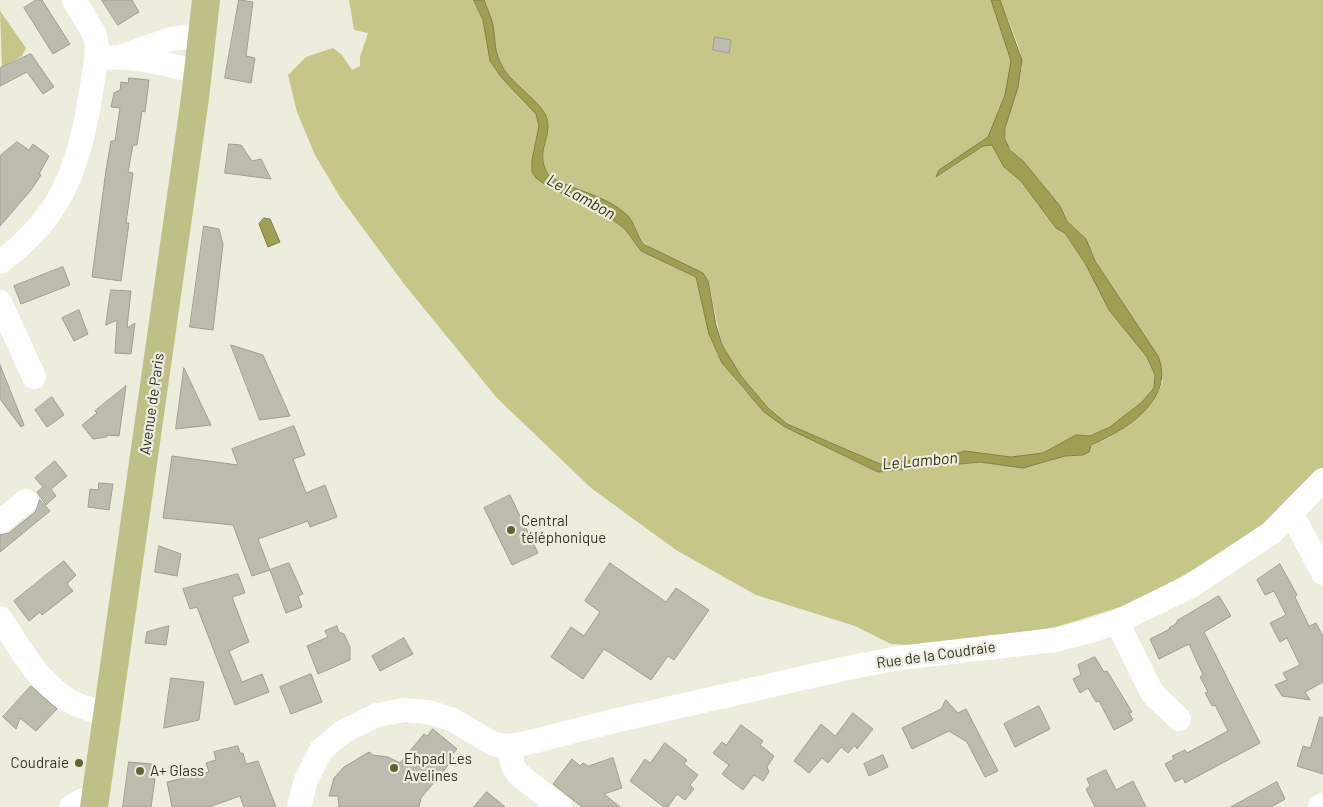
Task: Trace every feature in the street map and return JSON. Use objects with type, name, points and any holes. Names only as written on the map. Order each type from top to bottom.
[{"type":"main road","name":"Avenue de Paris","points":[[87,804],[108,714],[198,72],[206,0]]},
{"type":"street","points":[[0,262],[33,235],[53,209],[69,182],[82,142],[97,58],[95,35],[74,0]]},
{"type":"street","points":[[121,56],[171,39],[202,35]]},
{"type":"street","points":[[97,58],[121,56],[166,62],[198,72]]},
{"type":"street","points":[[0,302],[34,377]]},
{"type":"street","name":"Rue de la Coudraie","points":[[299,807],[306,780],[322,750],[344,731],[377,715],[405,710],[428,712],[451,719],[480,738],[492,743],[509,746],[545,740],[614,721],[843,669],[899,658],[1055,640],[1117,622],[1189,587],[1271,533],[1323,480]]},
{"type":"street","points":[[0,522],[26,501]]},
{"type":"street","points":[[1289,515],[1296,522],[1323,574]]},
{"type":"street","points":[[0,618],[37,672],[55,690],[78,705],[108,714]]},
{"type":"street","points":[[1117,622],[1152,693],[1179,719]]},
{"type":"street","points":[[509,746],[513,766],[518,774],[560,807]]},
{"type":"green space","points":[[349,0],[474,0],[483,20],[490,61],[536,114],[539,126],[532,160],[547,186],[604,213],[625,229],[641,251],[696,277],[709,334],[722,363],[744,390],[785,427],[878,472],[980,462],[1023,468],[1065,456],[1083,455],[1093,445],[1112,436],[1135,419],[1149,405],[1163,381],[1095,261],[1086,239],[1067,220],[1060,206],[1009,147],[1006,125],[1021,73],[1022,62],[1016,40],[1000,0],[1323,0],[1323,470],[1286,507],[1233,547],[1177,579],[1123,606],[1056,627],[911,645],[891,644],[855,626],[756,595],[676,550],[591,488],[497,398],[404,284],[340,197],[315,155],[297,112],[288,75],[306,57],[333,48],[342,55],[352,70],[360,66],[360,57],[368,33],[354,30]]},
{"type":"green space","points":[[484,0],[991,0],[1011,61],[1005,95],[988,137],[939,170],[937,177],[983,146],[992,144],[1004,167],[1021,181],[1056,228],[1065,233],[1147,357],[1155,375],[1154,388],[1142,402],[1110,427],[1090,436],[1076,435],[1043,453],[1011,457],[965,451],[941,457],[880,464],[787,424],[768,408],[741,376],[722,345],[708,281],[690,267],[650,247],[639,235],[635,226],[549,176],[544,167],[543,159],[548,122],[535,101],[509,76],[500,62],[495,47],[491,18]]},
{"type":"green space","points":[[0,11],[26,48],[22,56],[2,67]]},
{"type":"water","name":"Le Lambon","points":[[474,0],[484,0],[493,23],[498,57],[504,69],[545,114],[548,129],[543,159],[544,167],[549,176],[619,208],[630,219],[645,245],[703,273],[708,281],[716,325],[722,345],[741,376],[768,408],[787,424],[880,464],[941,457],[965,451],[1011,457],[1043,453],[1076,435],[1090,436],[1110,427],[1142,402],[1154,388],[1155,375],[1147,357],[1109,310],[1085,263],[1065,233],[1056,228],[1021,181],[1004,167],[992,145],[983,146],[936,177],[939,170],[988,137],[1005,95],[1011,61],[991,0],[1000,0],[1022,60],[1018,87],[1005,128],[1005,139],[1010,150],[1023,161],[1060,206],[1067,221],[1086,239],[1095,261],[1158,356],[1162,372],[1160,386],[1154,399],[1132,422],[1091,445],[1089,452],[1083,455],[1065,456],[1023,468],[980,462],[878,472],[785,427],[764,412],[722,363],[709,334],[696,277],[641,251],[625,229],[604,213],[547,186],[536,178],[532,172],[532,160],[539,126],[536,114],[502,78],[490,61],[483,20]]},
{"type":"water","points":[[264,218],[270,219],[280,242],[268,247],[259,224]]},
{"type":"building","points":[[36,0],[42,0],[70,44],[53,54],[24,8]]},
{"type":"building","points":[[102,0],[132,0],[139,12],[118,25]]},
{"type":"building","points":[[239,0],[253,2],[246,56],[255,58],[251,83],[225,78]]},
{"type":"building","points":[[715,37],[731,40],[729,53],[713,50]]},
{"type":"building","points":[[31,54],[54,87],[43,94],[27,72],[0,86],[0,68]]},
{"type":"building","points":[[129,78],[149,80],[145,112],[142,111],[137,145],[133,145],[128,172],[133,173],[126,223],[129,223],[121,281],[92,277],[106,170],[111,141],[115,141],[120,108],[111,107],[114,93],[120,90],[121,82],[128,83]]},
{"type":"building","points":[[17,142],[29,150],[33,144],[49,156],[39,174],[41,175],[31,190],[0,226],[0,156]]},
{"type":"building","points":[[229,144],[241,145],[252,161],[261,159],[271,179],[225,173]]},
{"type":"building","points":[[204,226],[219,229],[223,244],[213,330],[190,327]]},
{"type":"building","points":[[63,267],[70,285],[21,304],[14,286]]},
{"type":"building","points":[[111,290],[131,291],[127,328],[135,323],[131,354],[115,353],[117,320],[106,325]]},
{"type":"building","points":[[79,310],[88,334],[74,341],[62,318]]},
{"type":"building","points":[[231,345],[263,355],[290,416],[260,420]]},
{"type":"building","points":[[0,365],[24,425],[21,427],[0,399]]},
{"type":"building","points":[[184,368],[200,402],[211,425],[176,429]]},
{"type":"building","points":[[126,386],[119,436],[107,435],[107,437],[93,439],[82,425],[97,413],[95,411]]},
{"type":"building","points":[[52,397],[64,415],[47,427],[35,410]]},
{"type":"building","points":[[294,426],[305,455],[293,459],[306,493],[325,485],[337,517],[310,527],[308,521],[258,539],[270,570],[252,576],[233,525],[163,518],[172,456],[238,465],[232,449]]},
{"type":"building","points":[[55,461],[67,476],[51,489],[56,496],[46,505],[37,492],[43,487],[35,478]]},
{"type":"building","points":[[99,483],[113,484],[109,510],[88,507],[90,489],[98,490]]},
{"type":"building","name":"Central téléphonique","points":[[510,495],[538,553],[512,565],[484,508]]},
{"type":"building","points":[[40,500],[50,511],[0,552],[0,535],[9,533],[35,512]]},
{"type":"building","points":[[159,546],[181,554],[177,576],[155,572]]},
{"type":"building","points":[[64,561],[76,575],[67,584],[73,591],[42,615],[40,612],[29,621],[14,601]]},
{"type":"building","points":[[289,563],[303,594],[298,596],[302,607],[286,613],[270,570]]},
{"type":"building","points":[[610,563],[666,602],[676,588],[709,610],[674,660],[668,656],[651,680],[604,649],[583,679],[551,657],[571,627],[584,636],[600,612],[585,601]]},
{"type":"building","points":[[1280,564],[1297,595],[1295,597],[1309,626],[1316,623],[1323,636],[1323,682],[1305,692],[1310,700],[1282,696],[1275,685],[1287,680],[1283,673],[1300,665],[1287,638],[1280,642],[1270,623],[1286,615],[1274,591],[1265,595],[1257,580]]},
{"type":"building","points":[[238,574],[245,593],[232,597],[249,642],[229,651],[242,682],[262,674],[269,692],[235,705],[197,607],[190,609],[183,589]]},
{"type":"building","points":[[1219,596],[1231,616],[1204,632],[1260,743],[1185,783],[1183,778],[1175,782],[1165,764],[1174,759],[1172,756],[1185,750],[1187,753],[1228,731],[1215,705],[1212,706],[1205,693],[1208,692],[1200,677],[1203,675],[1189,644],[1159,659],[1150,639],[1170,629],[1177,621]]},
{"type":"building","points":[[169,626],[166,645],[145,643],[147,632]]},
{"type":"building","points":[[337,626],[339,632],[344,634],[350,647],[350,660],[318,674],[307,646],[328,637],[325,631]]},
{"type":"building","points":[[404,638],[413,654],[380,671],[372,656]]},
{"type":"building","points":[[1095,657],[1104,672],[1107,671],[1132,712],[1129,713],[1133,720],[1114,730],[1099,701],[1096,702],[1088,688],[1080,693],[1073,679],[1081,675],[1078,665]]},
{"type":"building","points":[[311,674],[322,702],[291,714],[280,687]]},
{"type":"building","points":[[171,678],[204,682],[199,720],[164,728]]},
{"type":"building","points":[[31,686],[57,709],[36,731],[20,718],[16,729],[3,717]]},
{"type":"building","points":[[946,700],[958,713],[966,709],[998,771],[985,777],[967,742],[949,731],[912,749],[902,728],[941,709]]},
{"type":"building","points":[[1039,706],[1050,729],[1015,747],[1004,724]]},
{"type":"building","points":[[853,713],[873,729],[857,749],[855,745],[848,753],[841,747],[828,763],[822,758],[809,773],[794,761],[821,724],[835,736]]},
{"type":"building","points":[[1320,717],[1323,718],[1323,774],[1297,766],[1303,746],[1310,748]]},
{"type":"building","points":[[741,725],[763,741],[760,745],[774,756],[767,767],[769,772],[763,781],[754,775],[743,790],[722,774],[729,765],[713,753],[722,742],[726,745]]},
{"type":"building","name":"Ehpad Les Avelines","points":[[433,729],[457,749],[451,756],[454,758],[421,798],[419,807],[339,807],[338,796],[329,796],[334,778],[344,767],[369,752],[373,755],[388,757],[400,763],[424,734],[427,736]]},
{"type":"building","points":[[665,743],[687,760],[684,764],[698,775],[690,785],[694,789],[685,800],[677,794],[668,807],[664,807],[630,781],[645,759],[650,763]]},
{"type":"building","points":[[238,746],[240,753],[243,753],[246,764],[258,761],[276,807],[244,807],[240,796],[209,807],[172,807],[167,782],[209,772],[206,763],[216,760],[214,752]]},
{"type":"building","points":[[883,755],[888,767],[869,776],[864,764]]},
{"type":"building","points":[[613,758],[622,788],[604,794],[620,807],[582,807],[553,784],[572,759],[580,766],[583,763],[588,766]]},
{"type":"building","points":[[129,762],[152,764],[150,778],[155,779],[151,807],[123,807]]},
{"type":"building","points":[[1106,770],[1116,790],[1133,781],[1146,807],[1095,807],[1086,789],[1090,786],[1087,779]]},
{"type":"building","points":[[1277,782],[1285,799],[1271,807],[1231,807]]},
{"type":"building","points":[[487,792],[505,807],[474,807]]},
{"type":"place","name":"Central téléphonique","points":[[511,530]]},
{"type":"place","name":"Coudraie","points":[[79,763]]},
{"type":"place","name":"Ehpad Les Avelines","points":[[394,768]]},
{"type":"place","name":"A+ Glass","points":[[140,771]]}]
